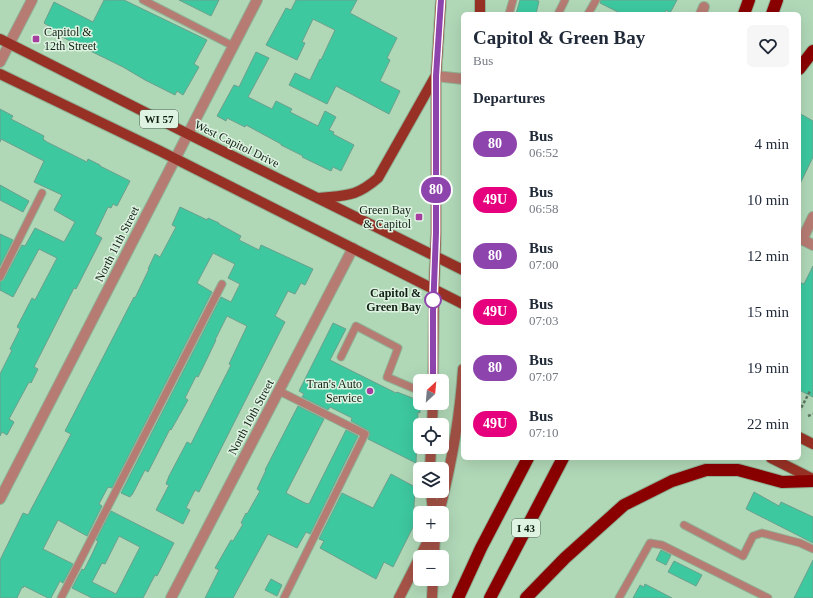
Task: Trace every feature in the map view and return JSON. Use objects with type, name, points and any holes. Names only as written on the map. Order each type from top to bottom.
[{"type":"highway","points":[[745,12],[750,0]]},
{"type":"highway","points":[[773,12],[777,0]]},
{"type":"highway","points":[[801,66],[813,51]]},
{"type":"highway","name":"I 43","points":[[458,598],[481,548],[527,460]]},
{"type":"highway","name":"I 43","points":[[490,598],[562,460]]},
{"type":"highway","points":[[526,598],[565,558],[624,505],[672,481],[706,470],[738,470],[782,482],[813,480]]},
{"type":"highway","points":[[454,598],[481,548]]},
{"type":"main road","points":[[433,374],[436,76],[441,0]]},
{"type":"main road","points":[[480,0],[480,12]]},
{"type":"main road","name":"West Capitol Drive","points":[[5,41],[188,134],[461,269]]},
{"type":"main road","name":"WI 57","points":[[0,74],[175,159],[461,303]]},
{"type":"main road","points":[[318,198],[350,195],[365,189],[378,178],[436,76]]},
{"type":"main road","points":[[441,506],[446,486],[457,421],[461,386]]},
{"type":"main road","points":[[801,438],[813,444]]},
{"type":"main road","points":[[775,460],[813,480]]},
{"type":"main road","points":[[399,598],[427,542]]},
{"type":"main road","points":[[432,598],[433,586]]},
{"type":"street","points":[[0,62],[5,41],[32,0]]},
{"type":"street","name":"North 11th Street","points":[[0,499],[257,0]]},
{"type":"street","points":[[436,76],[461,79]]},
{"type":"street","points":[[801,237],[813,217]]},
{"type":"street","points":[[801,239],[813,245]]},
{"type":"street","name":"North 10th Street","points":[[171,598],[353,248]]},
{"type":"lane","points":[[510,12],[513,0]]},
{"type":"lane","points":[[559,12],[565,0]]},
{"type":"lane","points":[[589,12],[596,0]]},
{"type":"lane","points":[[146,1],[234,46]]},
{"type":"lane","points":[[0,277],[42,193]]},
{"type":"lane","points":[[61,598],[222,284]]},
{"type":"lane","points":[[341,357],[356,326],[398,348],[387,377],[413,388]]},
{"type":"lane","points":[[279,391],[365,434],[284,598]]},
{"type":"lane","points":[[684,525],[743,556],[753,536],[762,534],[800,543],[813,549]]},
{"type":"lane","points":[[619,598],[650,543],[662,545],[768,598]]},
{"type":"path","points":[[801,408],[810,391]]},
{"type":"path","points":[[808,416],[813,414]]},
{"type":"building","points":[[104,0],[124,0],[207,40],[194,64],[199,67],[183,95],[177,91],[175,95],[123,67],[50,31],[52,28],[44,23],[54,2],[93,22]]},
{"type":"building","points":[[179,0],[219,0],[211,16]]},
{"type":"building","points":[[296,0],[357,0],[350,13],[397,38],[387,58],[390,60],[380,81],[400,91],[389,114],[336,86],[327,104],[289,85],[295,73],[310,80],[335,30],[313,19],[302,42],[305,43],[297,60],[266,45],[286,8],[291,10]]},
{"type":"building","points":[[520,0],[539,1],[536,12],[517,12]]},
{"type":"building","points":[[601,0],[677,0],[671,12],[666,10],[665,12],[618,12],[600,3]]},
{"type":"building","points":[[256,52],[269,58],[248,97],[272,109],[276,101],[292,109],[290,112],[318,126],[325,111],[336,117],[329,130],[334,132],[333,134],[354,145],[341,171],[333,167],[331,171],[302,157],[303,156],[246,125],[245,127],[227,118],[226,121],[217,116],[234,85],[239,87]]},
{"type":"building","points":[[0,109],[13,116],[11,119],[44,136],[43,139],[47,142],[87,162],[88,159],[130,181],[117,206],[113,204],[111,208],[108,207],[95,234],[102,238],[76,289],[74,288],[34,367],[38,369],[31,383],[29,382],[9,419],[14,422],[7,435],[2,432],[0,436],[0,374],[12,350],[10,349],[20,329],[17,327],[32,298],[35,300],[57,258],[39,249],[13,297],[0,290],[0,282],[4,279],[22,245],[25,246],[35,228],[64,242],[75,222],[54,210],[62,195],[34,182],[44,161],[1,139],[0,142]]},
{"type":"building","points":[[801,114],[813,121],[813,157],[801,182]]},
{"type":"building","points":[[0,185],[29,201],[23,212],[0,200]]},
{"type":"building","points":[[180,207],[207,220],[208,218],[219,223],[241,236],[239,240],[259,250],[261,245],[313,269],[305,285],[301,283],[295,294],[288,291],[275,316],[285,322],[199,492],[195,490],[186,508],[190,510],[183,524],[156,510],[169,485],[166,484],[169,476],[187,442],[191,444],[231,365],[229,364],[247,326],[227,316],[198,377],[196,376],[185,398],[188,400],[171,430],[170,429],[148,472],[145,470],[130,497],[121,493],[221,297],[231,302],[240,284],[228,278],[235,264],[213,253],[197,283],[212,292],[112,488],[108,487],[99,504],[102,506],[87,536],[58,520],[43,549],[73,564],[63,583],[60,581],[51,598],[48,598],[24,586],[23,588],[22,587],[17,598],[0,598],[0,560],[23,513],[28,515],[71,434],[65,431],[134,297],[135,298],[155,254],[160,257],[176,227],[172,225]]},
{"type":"building","points":[[0,234],[13,240],[0,266]]},
{"type":"building","points":[[813,266],[813,397],[801,391],[801,283],[804,284]]},
{"type":"building","points":[[333,323],[346,329],[330,360],[396,393],[397,392],[413,398],[413,410],[420,410],[420,413],[418,412],[418,418],[413,418],[413,454],[416,454],[416,462],[368,439],[370,434],[369,431],[351,421],[352,418],[330,407],[328,410],[302,397],[304,394],[299,391]]},
{"type":"building","points":[[298,406],[324,419],[286,493],[305,503],[309,504],[346,430],[358,436],[310,534],[306,532],[297,548],[268,534],[233,598],[205,598],[219,570],[215,568],[231,540],[233,541],[243,524],[241,523],[246,513],[247,514],[260,491],[257,489],[265,470]]},
{"type":"building","points":[[391,474],[413,486],[413,498],[414,498],[413,527],[393,567],[384,562],[376,579],[320,548],[324,541],[319,539],[342,493],[373,508]]},
{"type":"building","points":[[754,492],[779,506],[781,502],[813,517],[813,543],[746,509]]},
{"type":"building","points":[[111,511],[174,543],[157,576],[155,575],[143,598],[92,598],[72,588],[82,569],[84,570],[92,554],[98,541],[96,540]],"holes":[[[119,536],[140,547],[116,594],[92,582],[102,563],[105,564]]]},
{"type":"building","points":[[661,550],[671,555],[666,565],[656,560]]},
{"type":"building","points":[[813,560],[813,598],[794,598]]},
{"type":"building","points":[[674,561],[702,575],[696,586],[668,572]]},
{"type":"building","points":[[271,579],[282,585],[277,596],[265,590]]},
{"type":"building","points":[[645,584],[672,598],[633,598],[640,585],[644,587]]},
{"type":"bus line","name":"80","points":[[433,374],[433,312],[436,233],[436,76],[441,0]]},
{"type":"place","name":"Capitol & 12th Street","points":[[36,39]]},
{"type":"place","name":"Green Bay & Capitol","points":[[419,217]]},
{"type":"place","name":"Capitol & Green Bay","points":[[433,300]]},
{"type":"place","name":"Tran's Auto Service","points":[[370,391]]}]
